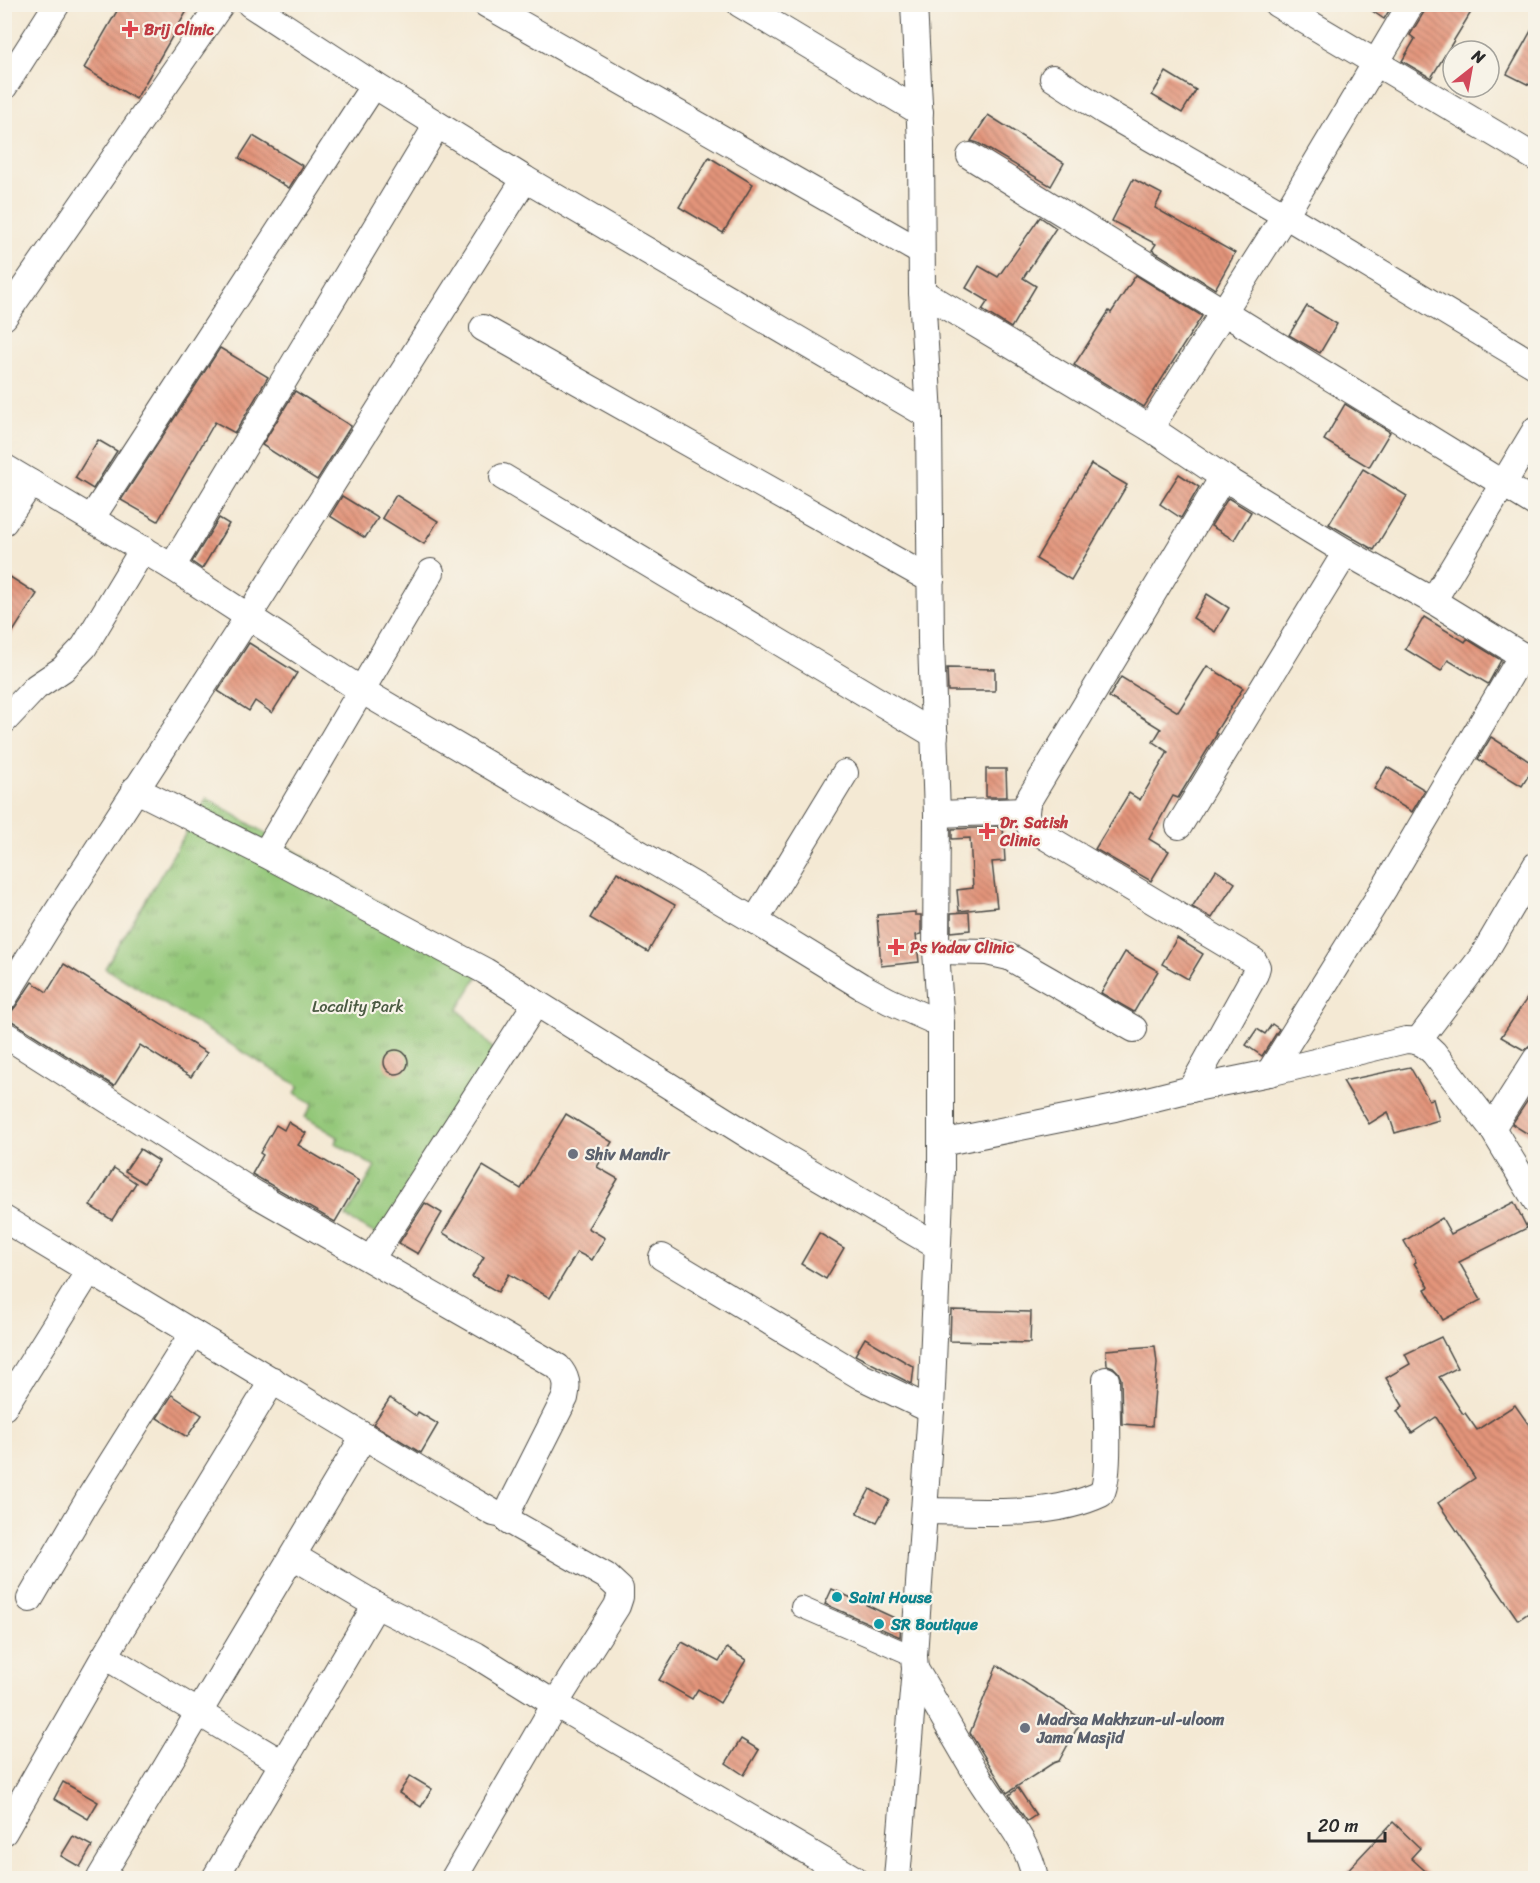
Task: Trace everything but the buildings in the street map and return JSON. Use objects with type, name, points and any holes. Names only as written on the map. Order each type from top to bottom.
[{"type":"street","points":[[4,87],[57,4]]},
{"type":"street","points":[[4,317],[221,4]]},
{"type":"street","points":[[250,4],[525,179],[929,416]]},
{"type":"street","points":[[486,4],[921,252]]},
{"type":"street","points":[[740,4],[920,112]]},
{"type":"street","points":[[897,1878],[931,1410],[941,1143],[941,1024],[936,951],[937,814],[931,642],[929,416],[922,292],[920,112],[914,4]]},
{"type":"street","points":[[1277,4],[1536,158]]},
{"type":"street","points":[[1150,428],[1285,215],[1411,4]]},
{"type":"street","points":[[1053,78],[1104,111],[1285,215],[1536,366]]},
{"type":"street","points":[[91,519],[374,85]]},
{"type":"street","points":[[172,567],[437,125]]},
{"type":"street","points":[[970,156],[1503,486],[1536,504]]},
{"type":"street","points":[[4,998],[525,179]]},
{"type":"street","points":[[922,292],[1150,428],[1223,477],[1346,552],[1529,659],[1269,1073]]},
{"type":"street","points":[[483,328],[931,580]]},
{"type":"street","points":[[1433,601],[1536,429]]},
{"type":"street","points":[[4,467],[172,567],[361,690],[755,921],[861,986],[941,1024]]},
{"type":"street","points":[[503,477],[934,735]]},
{"type":"street","points":[[1191,1089],[1255,974],[1257,967],[1254,961],[1031,828],[1027,822],[1026,811],[1028,801],[1223,477]]},
{"type":"street","points":[[4,522],[31,483]]},
{"type":"street","points":[[4,721],[36,687],[63,669],[84,647],[143,549]]},
{"type":"street","points":[[1179,826],[1346,552]]},
{"type":"street","points":[[265,854],[431,572]]},
{"type":"street","points":[[755,921],[845,773]]},
{"type":"street","points":[[135,789],[446,949],[761,1143],[938,1246]]},
{"type":"street","points":[[937,814],[1026,811]]},
{"type":"street","points":[[1418,1041],[1482,957],[1536,865]]},
{"type":"street","points":[[936,951],[987,952],[1009,957],[1134,1029]]},
{"type":"street","points":[[371,1259],[536,1003]]},
{"type":"street","points":[[4,1034],[254,1193],[558,1367],[564,1374],[567,1381],[565,1398],[512,1503],[508,1516],[515,1526],[606,1576],[620,1589],[620,1597],[454,1878]]},
{"type":"street","points":[[941,1143],[1115,1108],[1406,1040],[1418,1041],[1434,1053],[1492,1128],[1535,1200]]},
{"type":"street","points":[[1492,1128],[1536,1059]]},
{"type":"street","points":[[4,1219],[363,1436],[494,1513],[508,1516]]},
{"type":"street","points":[[662,1257],[862,1377],[931,1410]]},
{"type":"street","points":[[4,1407],[89,1271]]},
{"type":"street","points":[[30,1599],[88,1500],[193,1333]]},
{"type":"street","points":[[4,1832],[105,1656],[273,1380]]},
{"type":"street","points":[[924,1510],[1021,1511],[1054,1508],[1101,1494],[1105,1487],[1106,1466],[1106,1380]]},
{"type":"street","points":[[100,1878],[363,1436]]},
{"type":"street","points":[[293,1556],[376,1605],[462,1647],[853,1878]]},
{"type":"street","points":[[215,1878],[376,1605]]},
{"type":"street","points":[[801,1607],[914,1663],[980,1780],[1013,1826],[1032,1862],[1035,1878]]},
{"type":"street","points":[[105,1656],[282,1763]]},
{"type":"green space","name":"Locality Park","points":[[207,798],[484,966],[458,1009],[496,1052],[384,1239],[346,1217],[375,1167],[335,1143],[338,1137],[305,1117],[313,1104],[295,1093],[299,1086],[105,968]]},
{"type":"place","name":"Brij Clinic","points":[[130,29]]},
{"type":"place","name":"Dr. Satish Clinic","points":[[987,831]]},
{"type":"place","name":"Ps Yadav Clinic","points":[[896,947]]},
{"type":"place","name":"Shiv Mandir","points":[[573,1154]]},
{"type":"place","name":"Saini House","points":[[837,1597]]},
{"type":"place","name":"SR Boutique","points":[[879,1624]]},
{"type":"place","name":"Madrsa Makhzun-ul-uloom Jama Masjid","points":[[1025,1728]]}]
